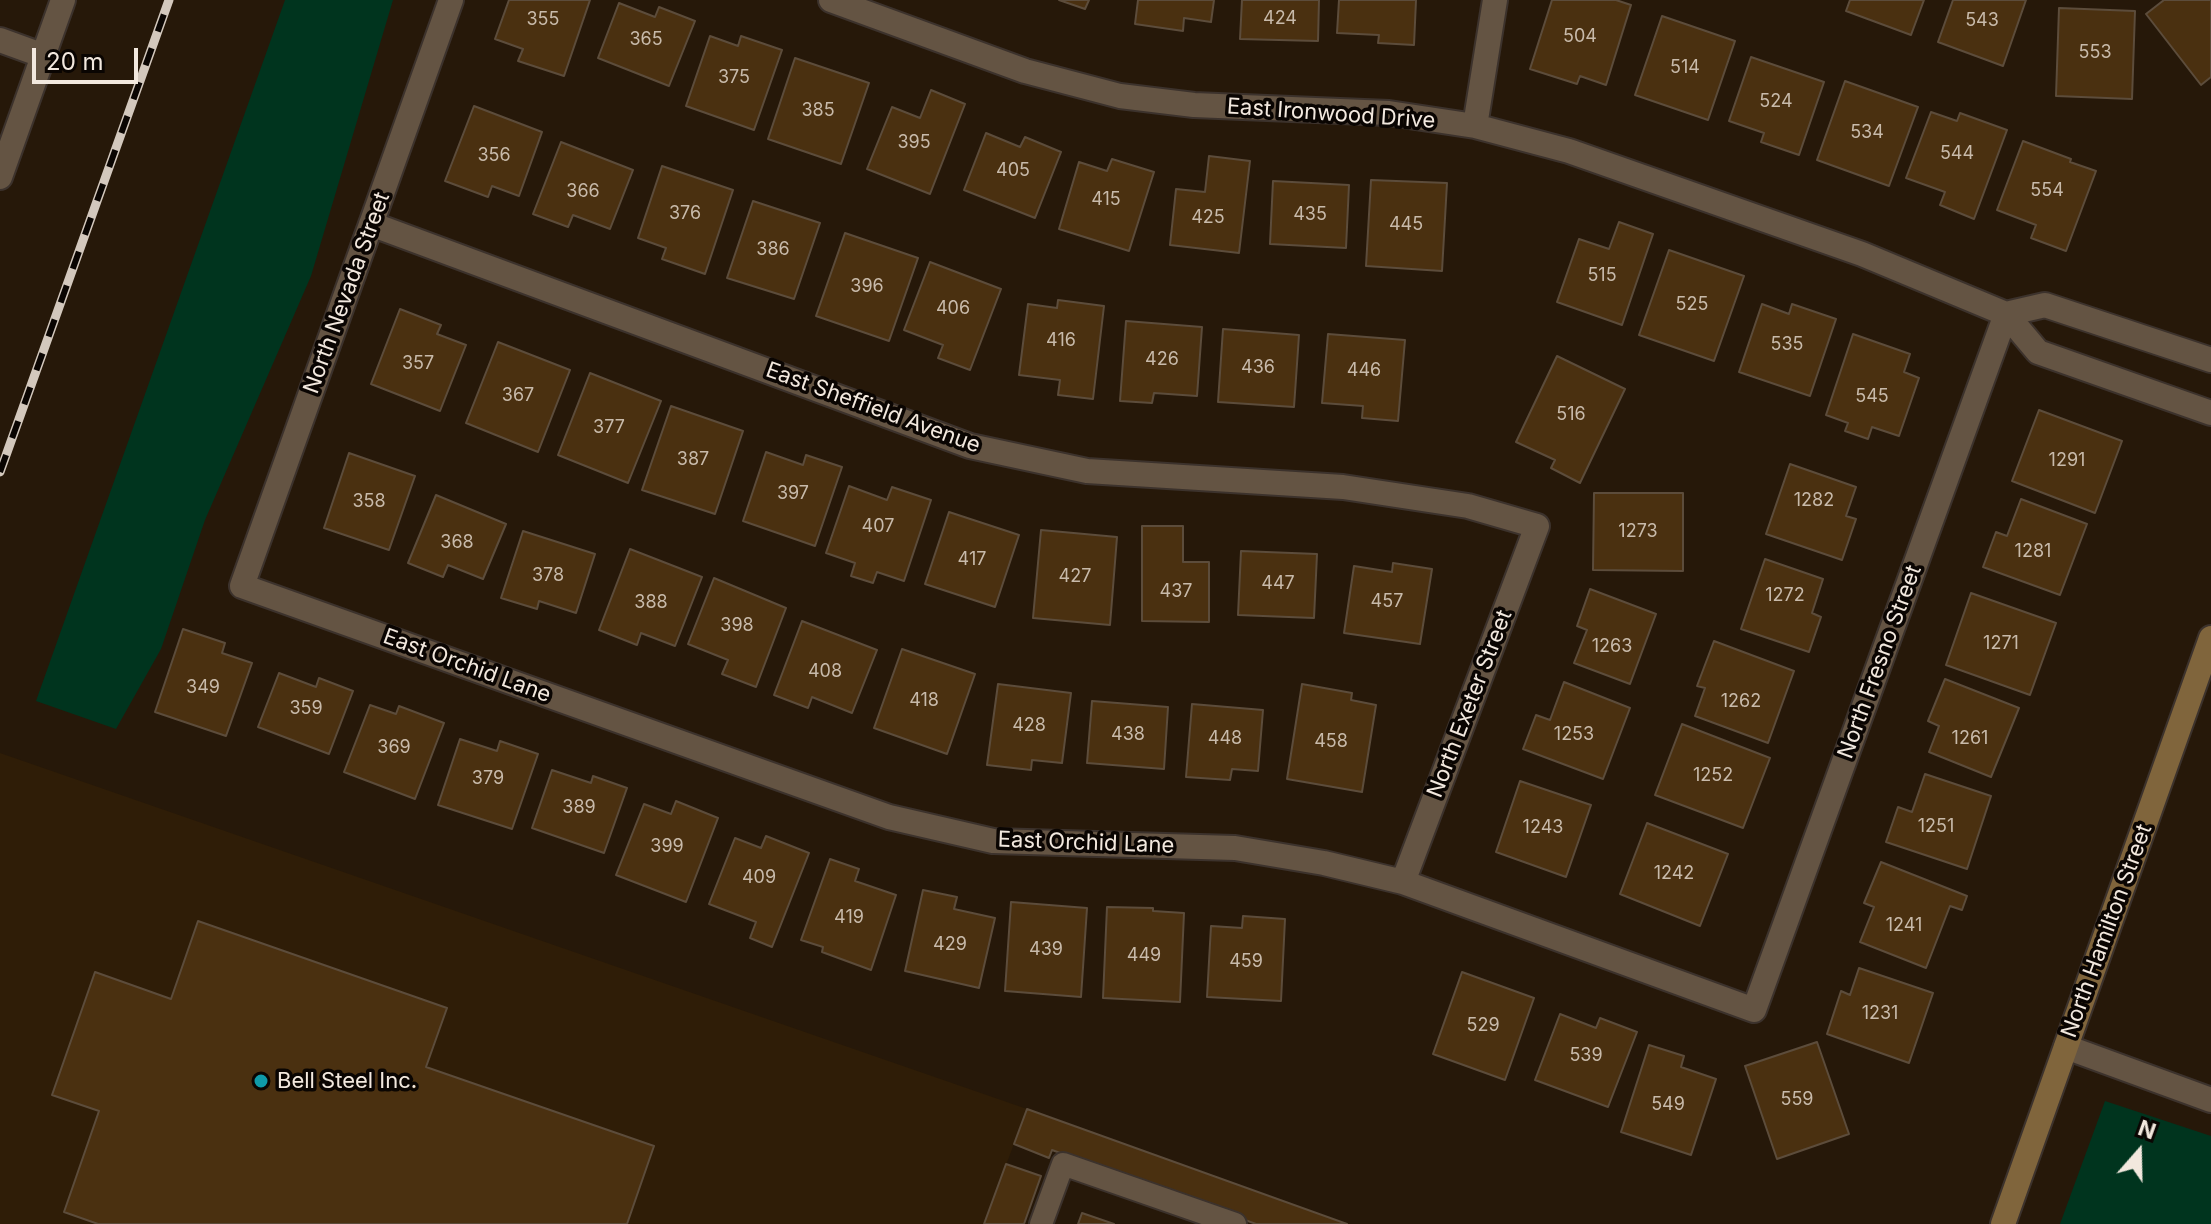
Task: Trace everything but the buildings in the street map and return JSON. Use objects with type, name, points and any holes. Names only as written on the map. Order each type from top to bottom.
[{"type":"street","points":[[0,177],[63,0]]},
{"type":"street","name":"North Nevada Street","points":[[242,586],[451,0]]},
{"type":"street","name":"East Ironwood Drive","points":[[831,0],[1025,71],[1120,96],[1194,105],[1389,113],[1475,126],[1569,151],[1862,254],[2006,314],[2038,352],[2211,413]]},
{"type":"street","points":[[1475,126],[1495,0]]},
{"type":"street","points":[[0,40],[44,56]]},
{"type":"street","name":"East Sheffield Avenue","points":[[371,224],[970,446],[1087,471],[1359,490],[1468,506],[1537,526]]},
{"type":"street","points":[[2006,314],[2045,305],[2211,360]]},
{"type":"street","name":"North Fresno Street","points":[[1754,1010],[2006,314]]},
{"type":"street","name":"North Exeter Street","points":[[1403,882],[1537,526]]},
{"type":"street","name":"East Orchid Lane","points":[[242,586],[889,817],[993,841],[1235,848],[1324,863],[1403,882],[1754,1010]]},
{"type":"street","name":"North Hamilton Street","points":[[2003,1224],[2211,638]]},
{"type":"street","points":[[2066,1047],[2211,1100]]},
{"type":"lane","points":[[1041,1224],[1063,1164],[1235,1224]]},
{"type":"shaded area","points":[[0,753],[1027,1109],[984,1224],[0,1224]]},
{"type":"green space","points":[[285,0],[393,0],[311,276],[205,520],[161,649],[116,729],[36,701]]},
{"type":"green space","points":[[2105,1101],[2211,1136],[2211,1224],[2060,1224]]},
{"type":"railway","points":[[0,472],[169,0]]},
{"type":"place","name":"Bell Steel Inc.","points":[[261,1081]]}]
